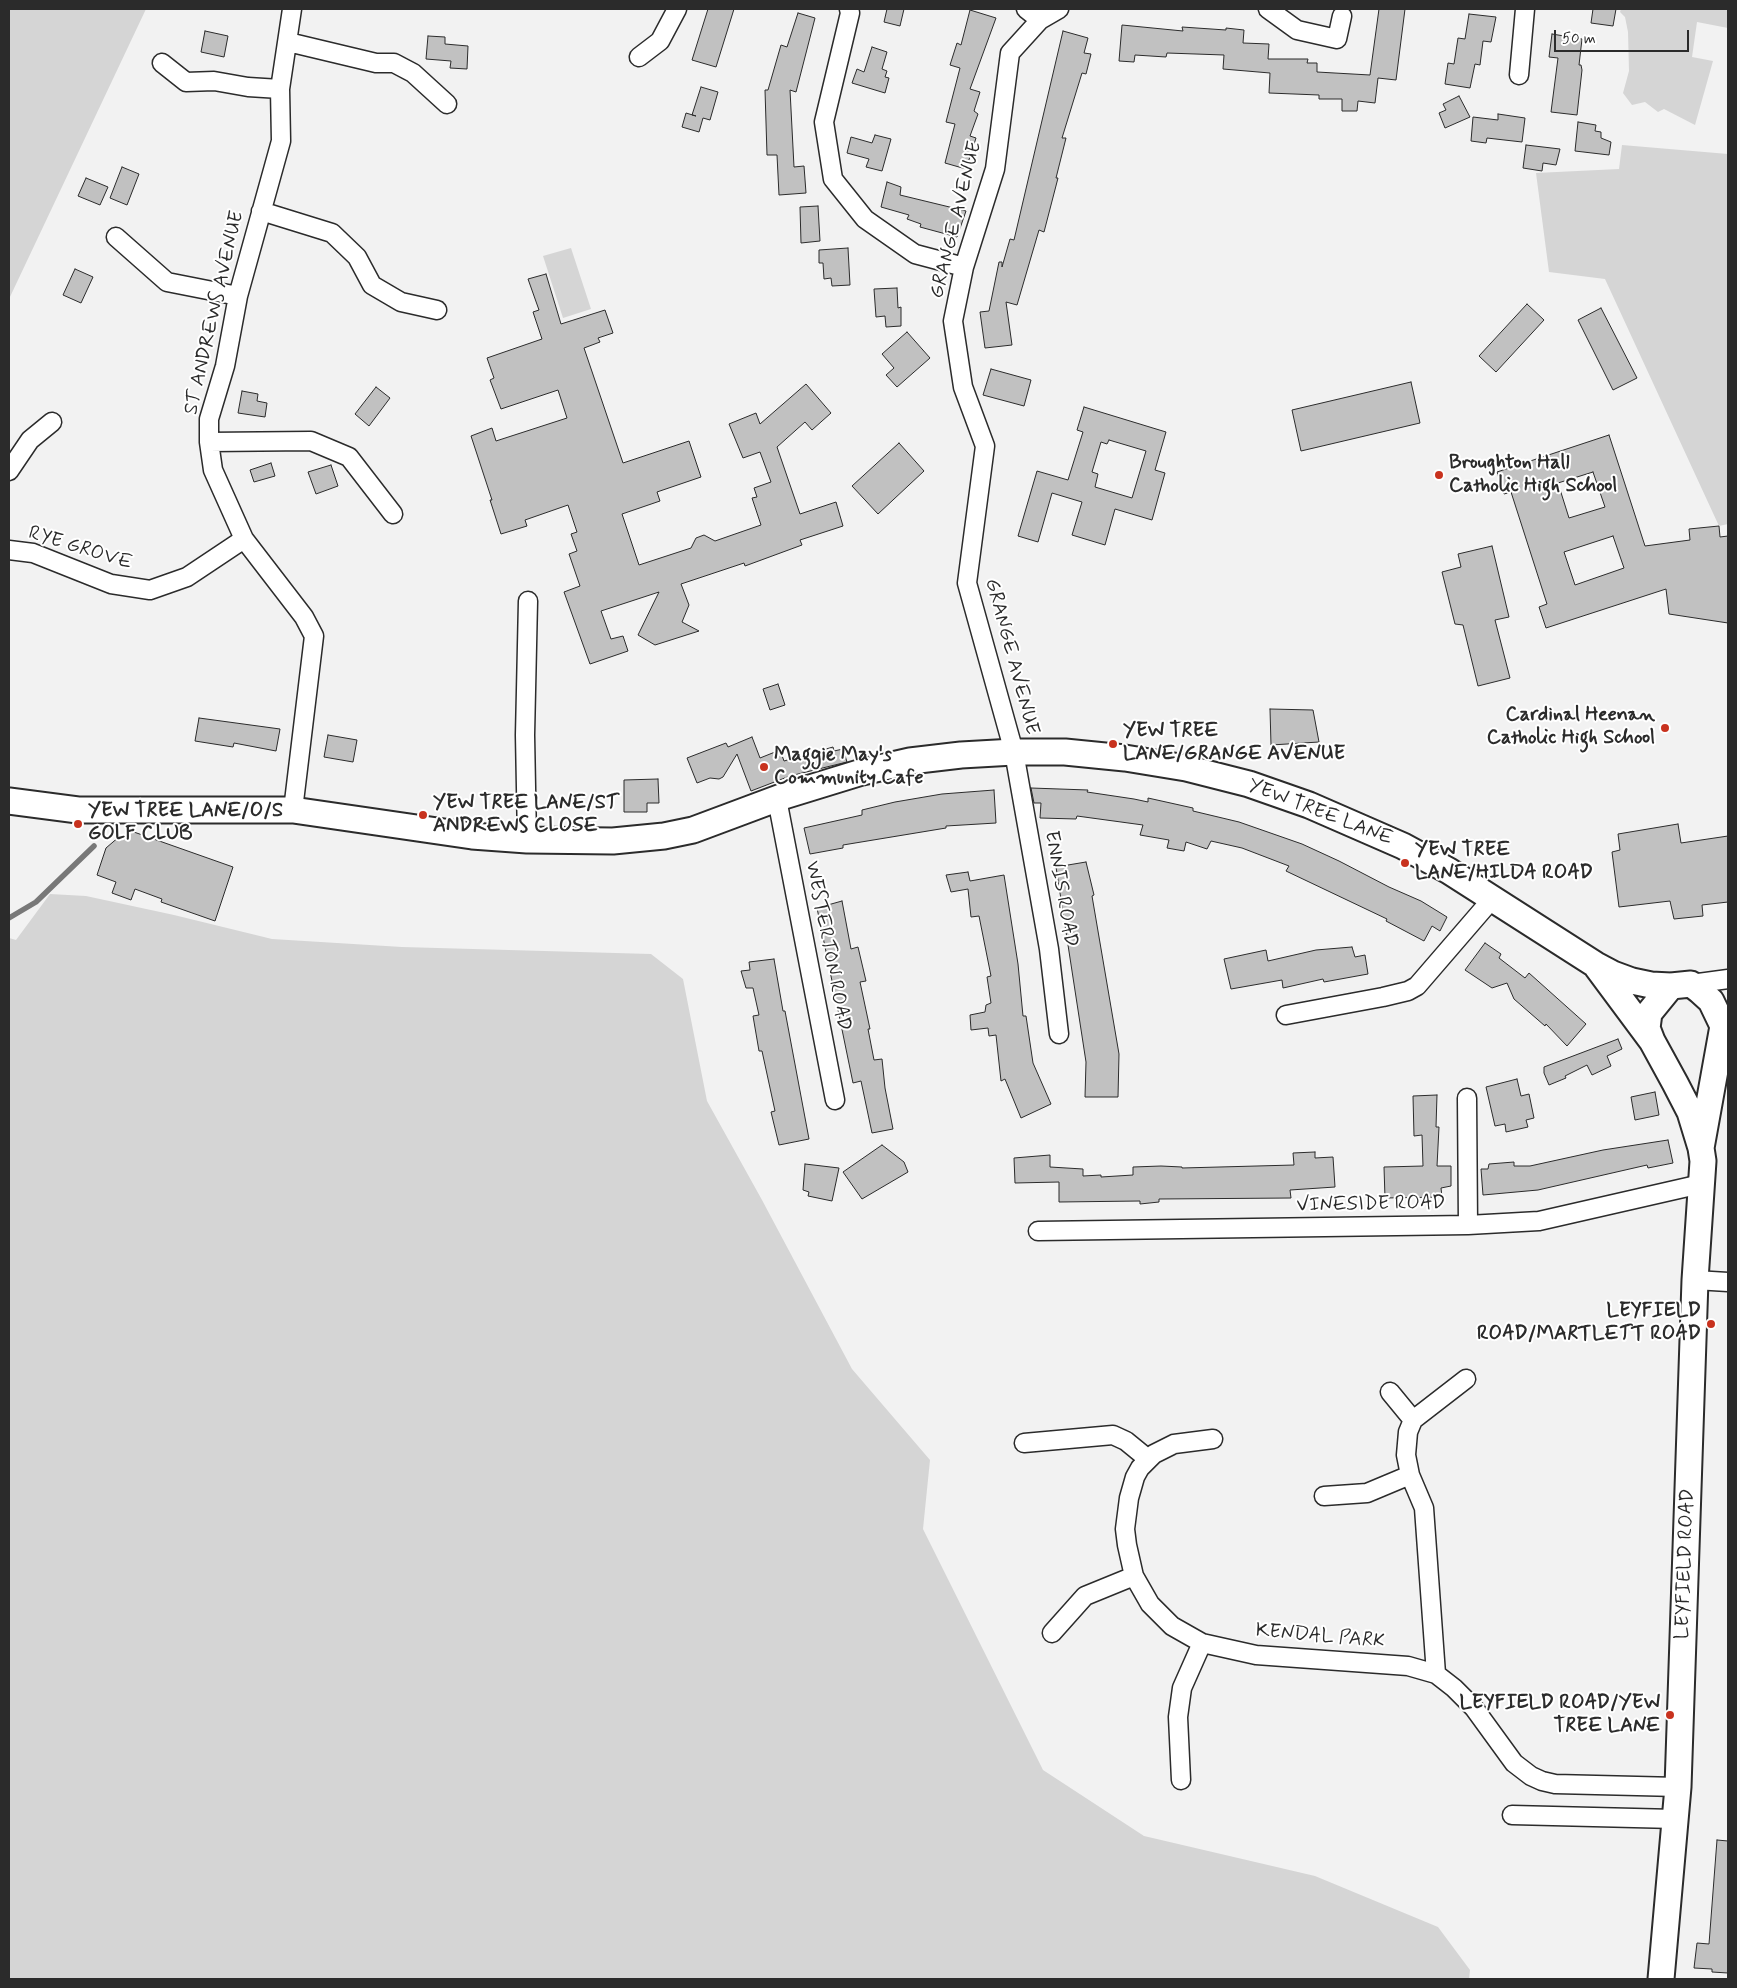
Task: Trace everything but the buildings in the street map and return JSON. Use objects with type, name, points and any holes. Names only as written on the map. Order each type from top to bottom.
[{"type":"street","name":"ST ANDREWS AVENUE","points":[[292,9],[280,88],[281,141],[238,296],[225,366],[209,419],[209,442],[213,470],[244,539],[304,617],[314,636],[293,810]]},
{"type":"street","points":[[639,57],[660,41],[678,9]]},
{"type":"street","points":[[849,9],[850,13],[824,122],[833,179],[865,219],[915,254],[964,267]]},
{"type":"street","points":[[1026,9],[1040,20]]},
{"type":"street","name":"GRANGE AVENUE","points":[[1014,752],[967,583],[985,446],[963,387],[953,321],[964,267],[996,169],[1010,53],[1040,20],[1059,9]]},
{"type":"street","points":[[1268,9],[1297,30],[1337,39],[1342,16]]},
{"type":"street","points":[[1519,75],[1525,9]]},
{"type":"street","points":[[288,42],[376,62],[394,63],[413,73],[447,104]]},
{"type":"street","points":[[162,63],[186,82],[214,81],[248,87],[280,88]]},
{"type":"street","points":[[261,211],[332,233],[357,257],[372,285],[402,302],[437,310]]},
{"type":"street","points":[[116,237],[167,282],[238,296]]},
{"type":"street","points":[[9,471],[30,440],[52,422]]},
{"type":"street","points":[[209,442],[311,441],[349,457],[393,514]]},
{"type":"street","name":"RYE GROVE","points":[[9,550],[33,553],[111,584],[150,590],[187,577],[244,539]]},
{"type":"street","points":[[527,840],[525,735],[528,601]]},
{"type":"street","name":"YEW TREE LANE","points":[[9,801],[78,810],[293,810],[472,836],[527,840],[614,841],[664,836],[693,830],[777,799],[862,772],[910,761],[960,755],[1014,752],[1065,752],[1125,758],[1186,768],[1248,784],[1309,805],[1403,846],[1450,871],[1596,965]]},
{"type":"street","name":"ENNIS ROAD","points":[[1014,752],[1049,949],[1059,1034]]},
{"type":"street","name":"WESTERTON ROAD","points":[[777,799],[835,1100]]},
{"type":"street","points":[[1286,1015],[1383,997],[1413,988],[1424,979],[1492,899]]},
{"type":"street","points":[[1596,965],[1632,981],[1681,985],[1728,979]]},
{"type":"street","name":"LEYFIELD ROAD","points":[[1596,965],[1652,1041],[1690,1112],[1703,1160],[1695,1280],[1678,1787],[1661,1979]]},
{"type":"street","points":[[1652,1041],[1647,1028],[1649,1013],[1681,985]]},
{"type":"street","name":"LEYFIELD ROAD","points":[[1681,985],[1711,1001],[1726,1022],[1715,1066],[1701,1148]]},
{"type":"street","points":[[1675,1083],[1687,1086],[1699,1083],[1715,1066]]},
{"type":"street","points":[[1467,1098],[1468,1225]]},
{"type":"street","name":"VINESIDE ROAD","points":[[1038,1231],[1468,1225],[1538,1221],[1701,1184]]},
{"type":"street","points":[[1695,1280],[1728,1282]]},
{"type":"street","points":[[1436,1674],[1424,1508],[1410,1475],[1406,1444],[1413,1420],[1466,1379]]},
{"type":"street","points":[[1390,1392],[1413,1420]]},
{"type":"street","points":[[1024,1443],[1113,1435],[1126,1441],[1148,1459]]},
{"type":"street","name":"KENDAL PARK","points":[[1213,1439],[1174,1444],[1164,1448],[1148,1459],[1135,1477],[1127,1513],[1126,1545],[1134,1576],[1150,1604],[1172,1626],[1202,1643],[1256,1655],[1408,1666],[1436,1674],[1454,1688],[1474,1708],[1514,1762],[1531,1776],[1555,1784],[1678,1787]]},
{"type":"street","points":[[1324,1496],[1367,1493],[1410,1475]]},
{"type":"street","points":[[1052,1633],[1085,1596],[1134,1576]]},
{"type":"street","points":[[1181,1780],[1178,1717],[1182,1688],[1202,1643]]},
{"type":"street","points":[[1512,1815],[1675,1820]]},
{"type":"shaded area","points":[[9,9],[146,9],[9,299]]},
{"type":"shaded area","points":[[1621,9],[1728,9],[1728,28],[1697,22],[1692,57],[1713,61],[1695,125],[1664,109],[1658,112],[1645,102],[1632,105],[1623,93],[1629,71],[1628,32],[1625,17],[1620,12]]},
{"type":"shaded area","points":[[1622,145],[1728,154],[1728,524],[1719,526],[1605,279],[1549,272],[1536,173],[1619,169]]},
{"type":"shaded area","points":[[571,248],[591,309],[563,318],[543,256]]},
{"type":"shaded area","points":[[50,894],[86,896],[272,939],[402,947],[651,954],[683,979],[707,1101],[852,1369],[930,1460],[923,1529],[1043,1770],[1144,1836],[1315,1876],[1438,1927],[1470,1970],[1469,1979],[9,1979],[9,938],[16,940]]},
{"type":"waterway","points":[[9,918],[36,902],[94,846]]},
{"type":"place","name":"Broughton Hall Catholic High School","points":[[1439,475]]},
{"type":"place","name":"Cardinal Heenan Catholic High School","points":[[1665,728]]},
{"type":"place","name":"YEW TREE LANE/GRANGE AVENUE","points":[[1113,744]]},
{"type":"place","name":"Maggie May's Community Cafe","points":[[764,767]]},
{"type":"place","name":"YEW TREE LANE/ST ANDREWS CLOSE","points":[[423,815]]},
{"type":"place","name":"YEW TREE LANE/O/S GOLF CLUB","points":[[78,824]]},
{"type":"place","name":"YEW TREE LANE/HILDA ROAD","points":[[1405,863]]},
{"type":"place","name":"LEYFIELD ROAD/MARTLETT ROAD","points":[[1711,1324]]},
{"type":"place","name":"LEYFIELD ROAD/YEW TREE LANE","points":[[1670,1715]]}]
